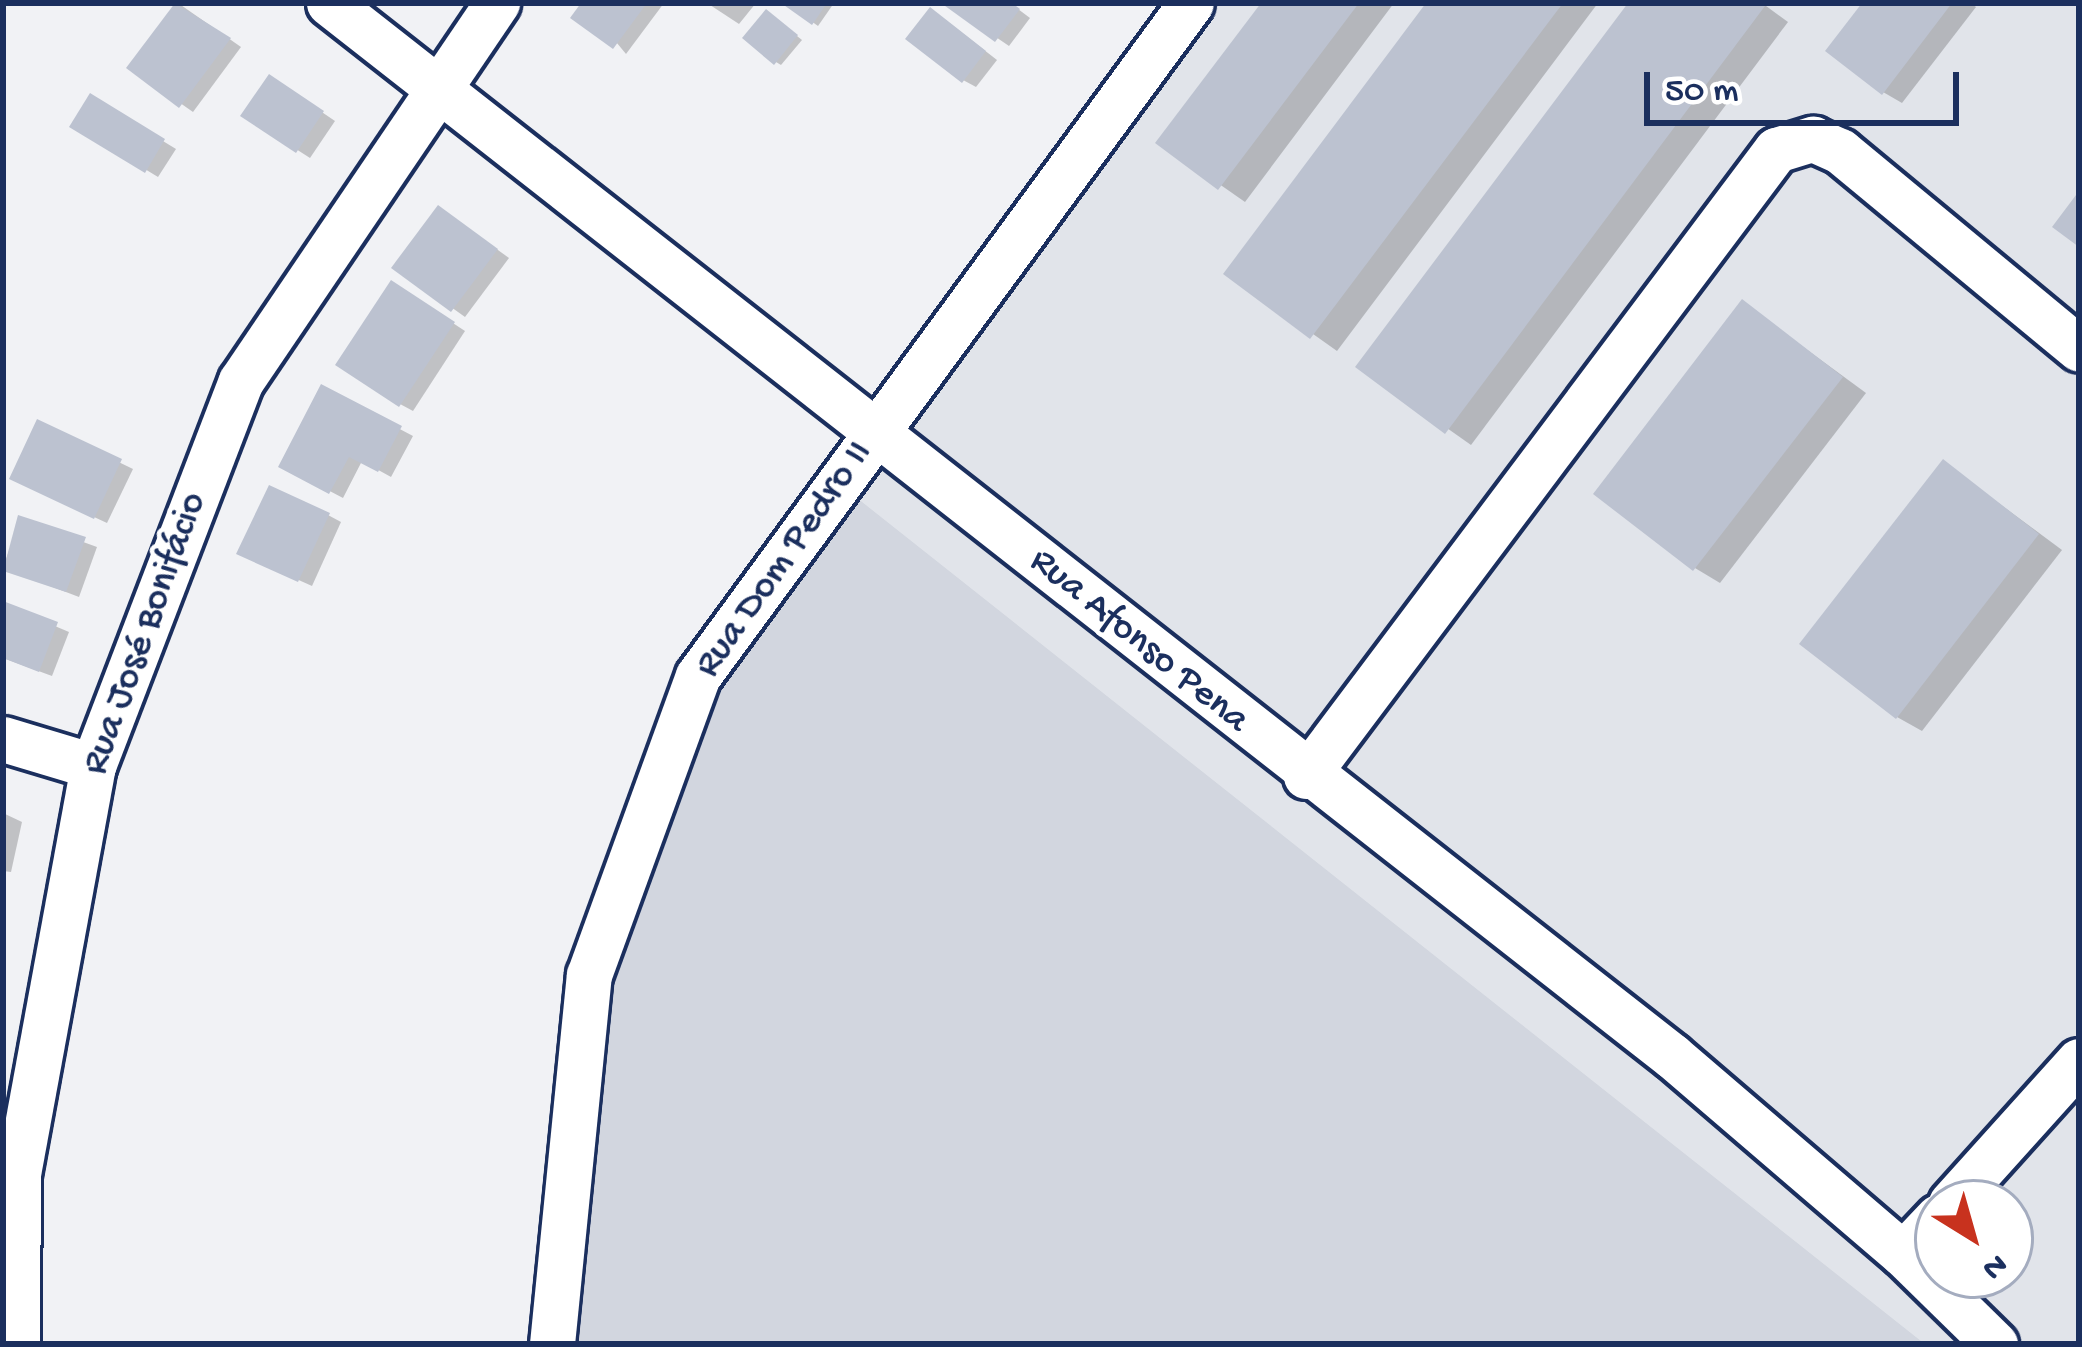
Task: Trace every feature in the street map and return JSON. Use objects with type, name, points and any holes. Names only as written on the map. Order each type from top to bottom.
[{"type":"street","name":"Rua Afonso Pena","points":[[328,3],[1306,776],[1672,1056],[1903,1254],[1995,1344]]},
{"type":"street","name":"Rua José Bonifácio","points":[[17,1344],[18,1174],[93,766],[241,381],[436,86],[497,3]]},
{"type":"street","name":"Rua Dom Pedro II","points":[[552,1344],[589,975],[698,676],[1191,3]]},
{"type":"street","points":[[1306,776],[1758,166],[1794,141],[1813,139],[1888,188],[2079,349]]},
{"type":"street","points":[[3,739],[93,766]]},
{"type":"street","points":[[1972,1179],[2079,1060]]},
{"type":"street","points":[[1903,1254],[1914,1242]]},
{"type":"shaded area","points":[[1215,3],[2079,3],[2079,1344],[1925,1344],[856,497]]},
{"type":"shaded area","points":[[856,497],[1925,1344],[571,1344],[616,972],[719,690]]},
{"type":"building","points":[[175,3],[231,38],[179,108],[126,68]]},
{"type":"building","points":[[581,3],[647,3],[613,49],[570,18]]},
{"type":"building","points":[[781,3],[827,3],[812,25]]},
{"type":"building","points":[[941,3],[1012,3],[1020,9],[995,42]]},
{"type":"building","points":[[1261,3],[1359,3],[1218,190],[1155,143]]},
{"type":"building","points":[[1426,3],[1563,3],[1310,339],[1223,274]]},
{"type":"building","points":[[1628,3],[1765,6],[1445,434],[1355,367]]},
{"type":"building","points":[[1862,3],[1952,3],[1882,95],[1825,51]]},
{"type":"building","points":[[930,7],[986,51],[962,83],[905,39]]},
{"type":"building","points":[[766,9],[798,35],[774,65],[742,38]]},
{"type":"building","points":[[269,74],[324,111],[296,153],[240,116]]},
{"type":"building","points":[[90,93],[165,139],[145,173],[69,127]]},
{"type":"building","points":[[2079,191],[2079,247],[2052,227]]},
{"type":"building","points":[[438,205],[498,249],[451,312],[391,268]]},
{"type":"building","points":[[391,280],[455,322],[399,407],[335,365]]},
{"type":"building","points":[[1742,299],[1843,377],[1693,571],[1593,494]]},
{"type":"building","points":[[321,384],[402,426],[378,472],[349,457],[329,494],[278,467]]},
{"type":"building","points":[[37,419],[122,459],[94,519],[9,479]]},
{"type":"building","points":[[1943,459],[2039,534],[1896,719],[1799,644]]},
{"type":"building","points":[[269,485],[330,513],[298,582],[236,554]]},
{"type":"building","points":[[18,515],[86,537],[66,592],[3,571]]},
{"type":"building","points":[[3,601],[58,622],[39,672],[3,658]]}]
